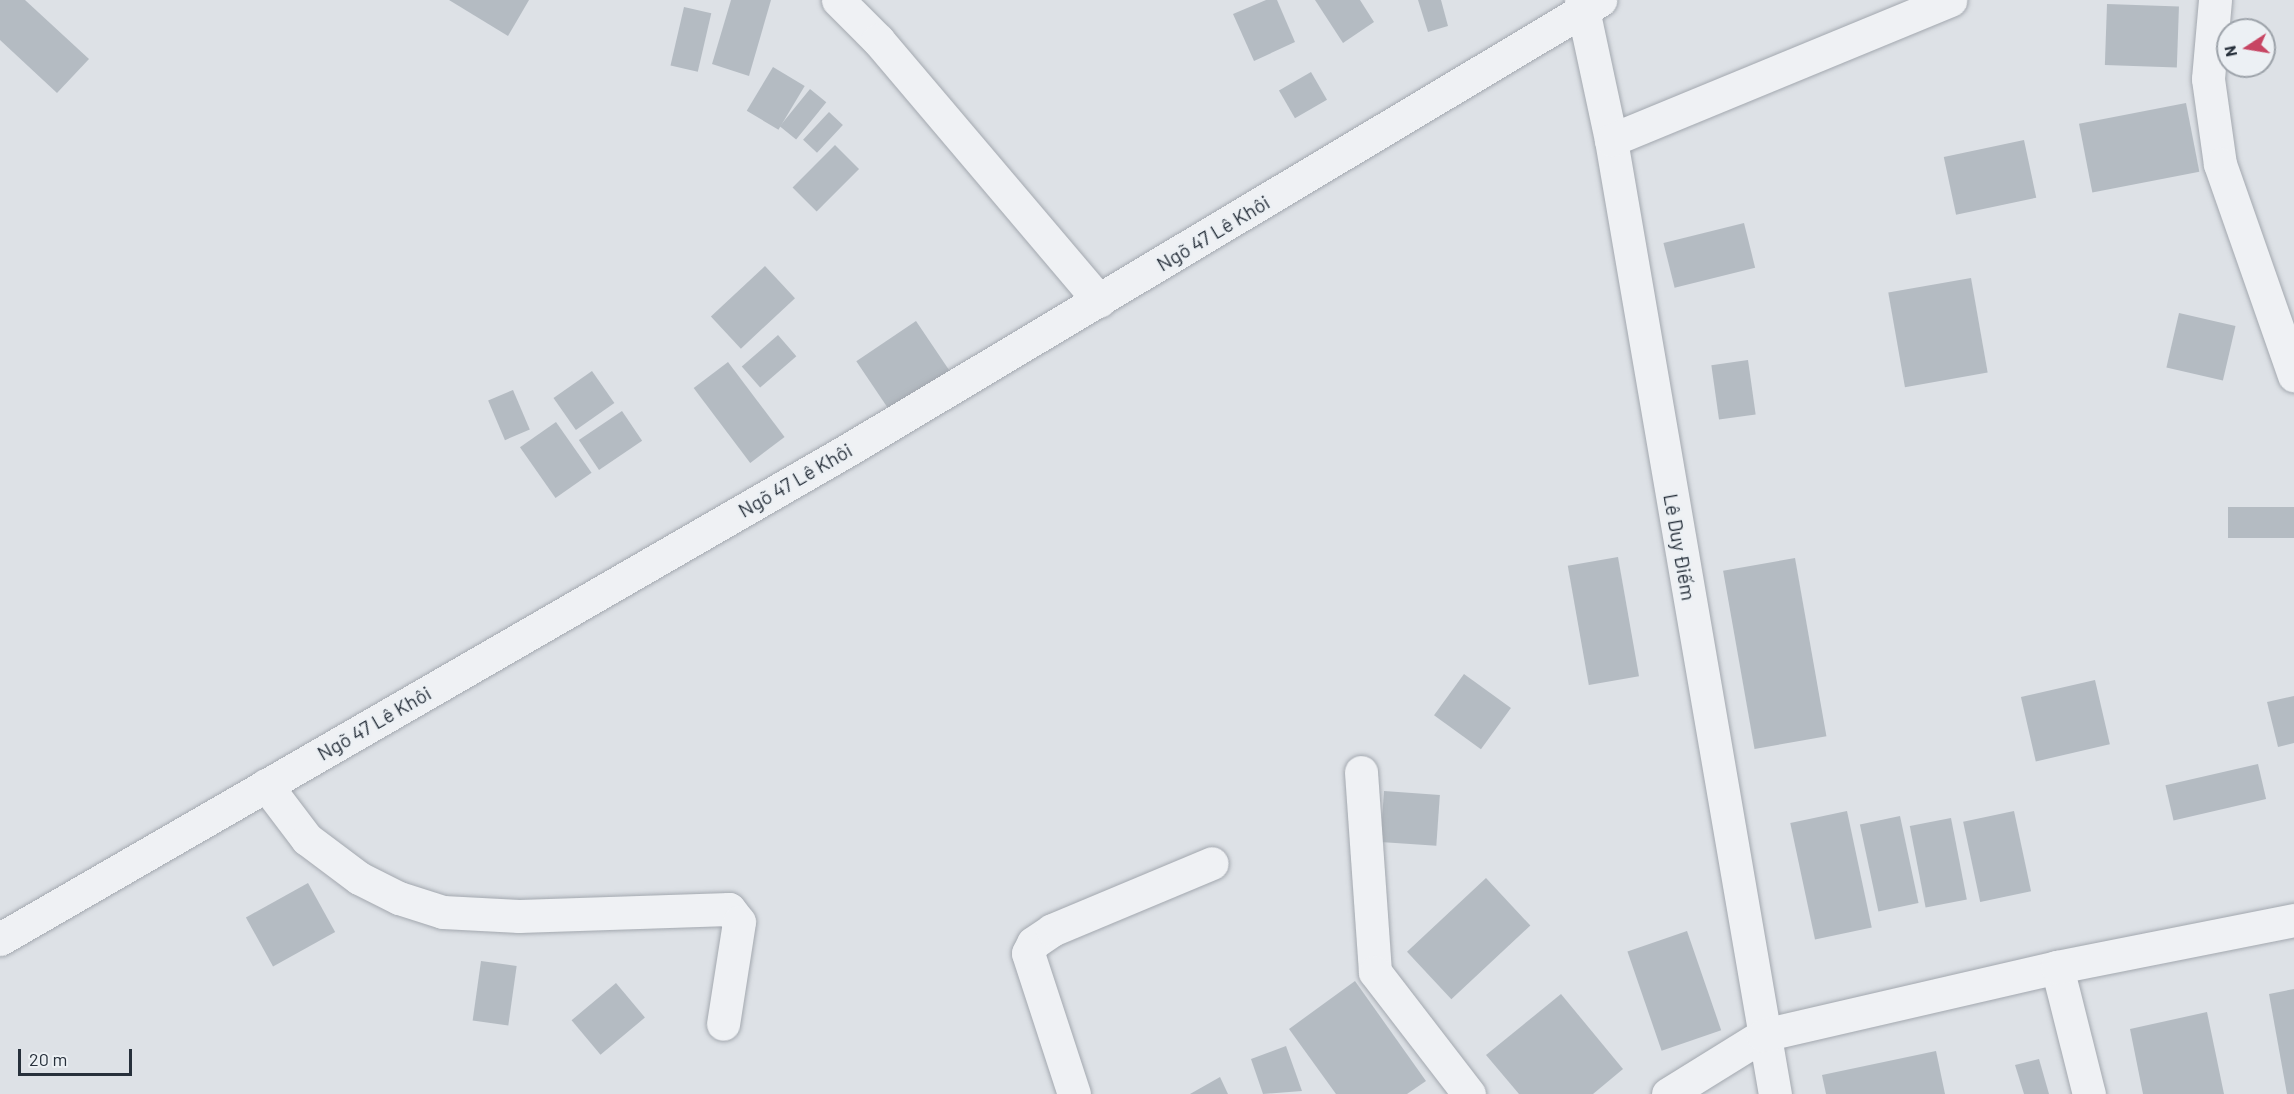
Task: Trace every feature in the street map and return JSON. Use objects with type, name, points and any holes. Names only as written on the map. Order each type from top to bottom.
[{"type":"street","points":[[838,0],[879,40],[1099,301]]},
{"type":"street","points":[[1611,140],[1950,0]]},
{"type":"street","points":[[2215,0],[2208,79],[2220,164],[2294,375]]},
{"type":"street","name":"Ngõ 47 Lê Khôi","points":[[0,939],[1099,301],[1538,40],[1588,3]]},
{"type":"street","name":"Lê Duy Điếm","points":[[1588,3],[1763,1035],[1775,1094]]},
{"type":"street","points":[[1361,772],[1376,972],[1470,1094]]},
{"type":"street","points":[[266,785],[307,839],[359,878],[399,898],[443,912],[519,916],[729,909],[739,922],[723,1024]]},
{"type":"street","points":[[1074,1094],[1028,953],[1033,943],[1052,930],[1212,863]]},
{"type":"street","points":[[1668,1094],[1763,1035],[2057,967],[2294,920]]},
{"type":"street","points":[[2057,967],[2089,1094]]},
{"type":"building","points":[[0,0],[25,0],[89,59],[57,93],[0,40]]},
{"type":"building","points":[[449,0],[529,0],[508,36]]},
{"type":"building","points":[[731,0],[771,0],[749,76],[712,64]]},
{"type":"building","points":[[1266,0],[1277,0],[1295,42],[1254,61],[1233,14]]},
{"type":"building","points":[[1315,0],[1360,0],[1374,22],[1343,43]]},
{"type":"building","points":[[1418,0],[1441,0],[1448,26],[1428,32]]},
{"type":"building","points":[[2107,4],[2179,7],[2177,67],[2105,65]]},
{"type":"building","points":[[684,7],[711,13],[698,72],[671,65]]},
{"type":"building","points":[[773,67],[805,86],[778,130],[747,111]]},
{"type":"building","points":[[1311,72],[1327,100],[1295,118],[1279,90]]},
{"type":"building","points":[[810,89],[826,102],[796,140],[780,126]]},
{"type":"building","points":[[2186,103],[2199,172],[2092,193],[2079,124]]},
{"type":"building","points":[[829,112],[843,125],[817,153],[803,140]]},
{"type":"building","points":[[2024,140],[2036,198],[1956,215],[1944,157]]},
{"type":"building","points":[[835,145],[859,169],[817,211],[793,187]]},
{"type":"building","points":[[1744,223],[1755,268],[1675,288],[1663,243]]},
{"type":"building","points":[[765,266],[795,298],[741,349],[711,316]]},
{"type":"building","points":[[1971,278],[1988,373],[1905,387],[1888,293]]},
{"type":"building","points":[[2179,313],[2236,326],[2223,381],[2166,368]]},
{"type":"building","points":[[916,321],[950,371],[890,411],[856,361]]},
{"type":"building","points":[[778,335],[796,356],[760,388],[742,366]]},
{"type":"building","points":[[1748,360],[1756,414],[1719,420],[1711,365]]},
{"type":"building","points":[[728,362],[785,437],[750,463],[694,388]]},
{"type":"building","points":[[592,371],[614,403],[576,430],[553,398]]},
{"type":"building","points":[[513,390],[530,430],[505,440],[488,401]]},
{"type":"building","points":[[622,411],[642,441],[599,470],[579,440]]},
{"type":"building","points":[[556,422],[592,473],[556,498],[520,447]]},
{"type":"building","points":[[2228,507],[2294,507],[2294,538],[2228,538]]},
{"type":"building","points":[[1618,557],[1639,676],[1589,685],[1568,566]]},
{"type":"building","points":[[1795,558],[1826,736],[1755,749],[1723,571]]},
{"type":"building","points":[[1464,674],[1511,708],[1481,749],[1434,715]]},
{"type":"building","points":[[2095,680],[2110,744],[2036,761],[2021,697]]},
{"type":"building","points":[[2294,696],[2294,743],[2278,747],[2267,702]]},
{"type":"building","points":[[2258,764],[2266,799],[2174,820],[2165,785]]},
{"type":"building","points":[[1384,791],[1440,795],[1436,846],[1380,842]]},
{"type":"building","points":[[1847,811],[1872,927],[1815,939],[1790,823]]},
{"type":"building","points":[[2014,811],[2031,891],[1980,902],[1963,822]]},
{"type":"building","points":[[1900,816],[1919,903],[1878,912],[1860,825]]},
{"type":"building","points":[[1951,818],[1967,899],[1926,907],[1910,826]]},
{"type":"building","points":[[1486,878],[1530,926],[1451,999],[1407,952]]},
{"type":"building","points":[[308,883],[335,932],[273,966],[246,917]]},
{"type":"building","points":[[1687,931],[1721,1030],[1662,1051],[1627,952]]},
{"type":"building","points":[[481,961],[517,966],[508,1025],[473,1020]]},
{"type":"building","points":[[1355,981],[1426,1081],[1407,1094],[1336,1094],[1289,1029]]},
{"type":"building","points":[[616,983],[645,1017],[600,1055],[572,1020]]},
{"type":"building","points":[[2294,989],[2294,1094],[2287,1094],[2269,994]]},
{"type":"building","points":[[1561,994],[1623,1069],[1593,1094],[1519,1094],[1486,1055]]},
{"type":"building","points":[[2207,1012],[2224,1094],[2143,1094],[2130,1029]]},
{"type":"building","points":[[1286,1046],[1302,1091],[1263,1094],[1251,1059]]},
{"type":"building","points":[[1936,1051],[1945,1094],[1826,1094],[1822,1075]]},
{"type":"building","points":[[2039,1059],[2049,1094],[2024,1094],[2015,1065]]},
{"type":"building","points":[[1220,1077],[1228,1094],[1190,1094]]}]
